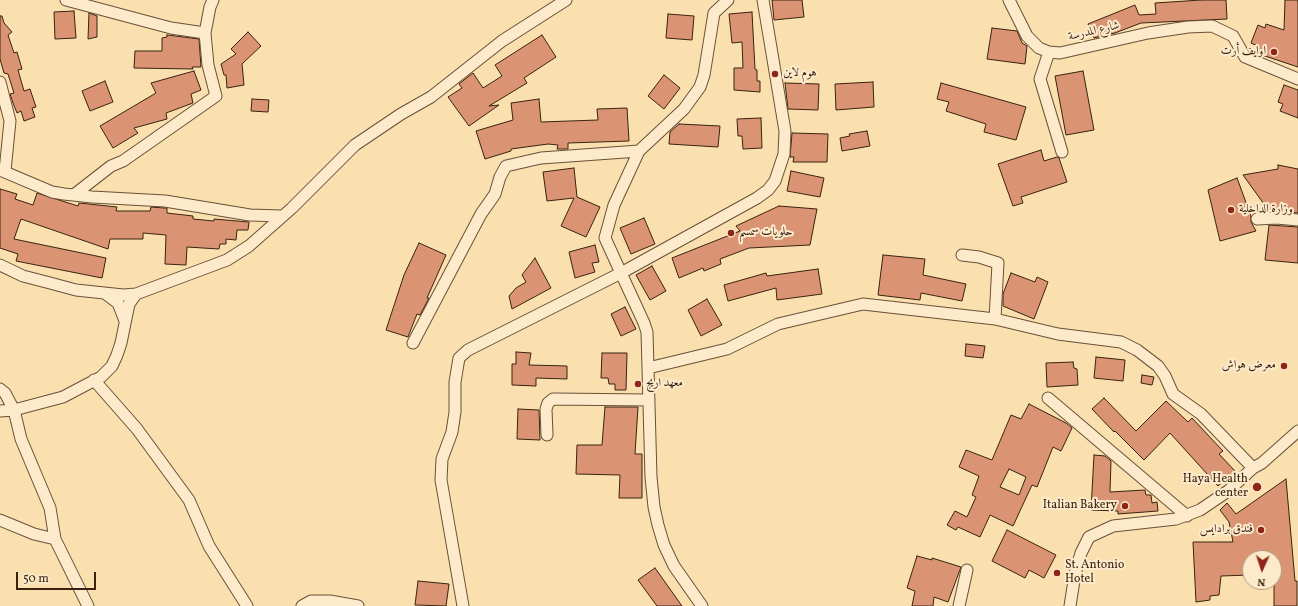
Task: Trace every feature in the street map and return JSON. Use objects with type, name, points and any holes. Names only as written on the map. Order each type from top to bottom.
[{"type":"street","points":[[66,0],[171,28],[205,33]]},
{"type":"street","points":[[75,194],[111,166],[123,161],[216,96],[208,65],[205,33],[210,7],[213,0]]},
{"type":"street","points":[[0,265],[23,276],[76,290],[106,294],[136,294],[227,260],[249,246],[307,194],[356,145],[401,114],[431,97],[502,41],[566,0]]},
{"type":"street","points":[[702,606],[674,566],[664,545],[658,525],[654,506],[651,476],[647,332],[606,243],[605,234],[614,205],[639,151],[693,98],[704,74],[714,13],[728,0]]},
{"type":"street","points":[[463,606],[441,480],[442,459],[452,432],[455,412],[455,382],[459,358],[468,350],[621,273],[757,198],[768,190],[775,181],[784,154],[785,136],[763,0]]},
{"type":"street","points":[[1008,0],[1027,36],[1039,48],[1049,52],[1040,79],[1062,152]]},
{"type":"street","name":"شارع المدرسة","points":[[1049,52],[1060,53],[1154,32],[1188,27],[1212,26],[1233,36],[1245,57],[1298,78]]},
{"type":"street","points":[[0,82],[10,121],[2,171],[52,192],[92,197],[165,200],[250,215],[281,216]]},
{"type":"street","points":[[413,343],[481,214],[495,194],[500,177],[506,166],[541,158],[639,151]]},
{"type":"street","points":[[1257,219],[1277,218],[1298,220]]},
{"type":"street","points":[[962,255],[980,257],[998,263],[995,319]]},
{"type":"street","points":[[106,294],[118,303],[125,322]]},
{"type":"street","points":[[0,411],[14,410],[63,397],[101,377],[112,366],[121,343],[128,304],[136,294]]},
{"type":"street","points":[[648,368],[726,349],[778,324],[863,304],[995,319],[1065,335],[1121,342],[1137,350],[1158,366],[1174,394],[1201,414],[1253,468]]},
{"type":"street","points":[[94,380],[137,429],[189,500],[210,546],[246,606]]},
{"type":"street","points":[[0,389],[5,393],[14,410],[21,439],[50,508],[55,539],[88,606]]},
{"type":"street","points":[[1048,398],[1187,516]]},
{"type":"street","points":[[547,435],[546,409],[548,402],[553,399],[648,400]]},
{"type":"street","points":[[1070,606],[1074,574],[1081,553],[1089,537],[1113,526],[1131,523],[1166,521],[1187,516],[1228,491],[1298,431]]},
{"type":"street","points":[[0,520],[34,534],[55,539]]},
{"type":"street","points":[[960,606],[967,570]]},
{"type":"street","points":[[302,606],[311,601],[358,606]]},
{"type":"building","points":[[772,0],[802,0],[804,17],[774,20]]},
{"type":"building","points":[[1226,0],[1227,19],[1141,23],[1115,33],[1094,38],[1088,24],[1135,5],[1139,15],[1156,14],[1155,3]]},
{"type":"building","points":[[1285,0],[1298,0],[1298,67],[1256,53],[1258,46],[1251,43],[1258,25],[1265,28],[1266,24],[1284,30]]},
{"type":"building","points":[[74,11],[76,38],[55,39],[54,12]]},
{"type":"building","points":[[752,12],[755,69],[757,70],[757,81],[760,81],[760,92],[734,90],[734,68],[743,68],[742,42],[732,43],[729,14]]},
{"type":"building","points":[[89,13],[97,16],[97,37],[88,39]]},
{"type":"building","points":[[668,14],[694,16],[692,40],[666,38]]},
{"type":"building","points":[[0,16],[2,16],[4,23],[12,32],[8,35],[14,53],[17,52],[22,69],[18,70],[24,91],[30,89],[36,107],[32,108],[35,117],[24,121],[21,111],[17,113],[13,103],[10,94],[14,93],[8,74],[4,73],[0,59]]},
{"type":"building","points":[[992,28],[1017,31],[1022,43],[1027,46],[1025,64],[987,59]]},
{"type":"building","points":[[248,32],[261,46],[242,64],[244,85],[227,88],[226,75],[224,75],[221,64],[236,54],[231,49]]},
{"type":"building","points":[[167,35],[199,39],[201,67],[192,67],[193,69],[134,68],[135,51],[162,51],[162,38],[167,37]]},
{"type":"building","points":[[542,35],[556,57],[524,78],[527,83],[489,106],[499,105],[469,126],[448,97],[462,88],[459,84],[473,73],[483,88],[502,76],[495,65]]},
{"type":"building","points":[[194,71],[201,90],[191,94],[193,103],[166,113],[167,119],[134,128],[138,133],[113,148],[100,126],[156,93],[151,83]]},
{"type":"building","points":[[1083,71],[1094,130],[1066,135],[1055,76]]},
{"type":"building","points":[[664,75],[680,88],[664,109],[648,96]]},
{"type":"building","points":[[105,81],[113,102],[90,111],[82,91]]},
{"type":"building","points":[[873,82],[874,107],[836,110],[835,84]]},
{"type":"building","points":[[785,83],[819,84],[818,110],[788,109]]},
{"type":"building","points":[[941,83],[1026,107],[1016,140],[984,132],[986,124],[946,111],[949,102],[937,99]]},
{"type":"building","points":[[1284,85],[1298,90],[1298,118],[1280,111],[1283,104],[1278,102]]},
{"type":"building","points":[[252,99],[269,100],[268,112],[251,111]]},
{"type":"building","points":[[539,99],[541,122],[598,120],[597,109],[627,108],[629,141],[568,143],[568,149],[557,149],[558,145],[548,144],[511,149],[511,151],[485,159],[476,131],[513,120],[511,103]]},
{"type":"building","points":[[761,118],[762,148],[743,149],[742,136],[738,136],[737,119]]},
{"type":"building","points":[[679,124],[720,126],[718,147],[669,144],[670,132]]},
{"type":"building","points":[[867,131],[870,146],[842,151],[840,138],[850,136],[849,134]]},
{"type":"building","points":[[792,133],[828,134],[827,162],[793,162],[794,157],[790,157]]},
{"type":"building","points":[[1041,150],[1044,161],[1057,157],[1059,158],[1067,182],[1021,197],[1023,203],[1013,206],[998,164]]},
{"type":"building","points":[[1278,165],[1298,169],[1298,213],[1269,211],[1243,175],[1278,169]]},
{"type":"building","points":[[574,168],[577,197],[600,207],[586,237],[561,226],[574,198],[547,201],[543,172]]},
{"type":"building","points":[[791,171],[824,178],[820,197],[787,191]]},
{"type":"building","name":"وزارة الداخلية","points":[[1237,178],[1251,216],[1251,222],[1256,231],[1220,241],[1208,190]]},
{"type":"building","points":[[0,189],[17,194],[15,199],[33,205],[37,193],[78,206],[79,203],[117,207],[116,211],[150,211],[151,207],[167,208],[167,213],[193,216],[193,219],[249,222],[248,230],[237,230],[236,240],[226,239],[226,244],[220,244],[219,249],[187,247],[186,265],[165,264],[166,235],[143,233],[143,239],[110,239],[108,249],[21,219],[14,239],[106,258],[102,278],[16,261],[18,254],[0,248]]},
{"type":"building","points":[[779,206],[817,209],[810,245],[749,248],[720,259],[721,264],[704,271],[703,268],[679,278],[672,258],[740,231],[736,226]]},
{"type":"building","points":[[644,218],[655,244],[631,254],[620,228]]},
{"type":"building","points":[[1269,225],[1298,227],[1298,263],[1265,260]]},
{"type":"building","points":[[419,243],[446,255],[427,298],[429,298],[420,315],[417,314],[408,337],[386,330],[404,275]]},
{"type":"building","points":[[595,245],[599,262],[592,263],[595,272],[575,278],[569,252]]},
{"type":"building","points":[[883,255],[925,259],[923,275],[966,284],[962,301],[921,293],[920,300],[878,295]]},
{"type":"building","points":[[535,258],[551,288],[512,309],[509,296],[516,288],[526,282],[522,275]]},
{"type":"building","points":[[652,266],[666,291],[650,300],[636,275]]},
{"type":"building","points":[[818,269],[822,294],[777,300],[776,288],[728,301],[724,285],[766,273],[767,276]]},
{"type":"building","points":[[1011,273],[1035,282],[1037,277],[1048,282],[1034,319],[1003,306],[1003,294]]},
{"type":"building","points":[[707,299],[722,325],[701,336],[688,310]]},
{"type":"building","points":[[625,307],[636,329],[621,336],[611,314]]},
{"type":"building","points":[[966,344],[985,346],[983,358],[965,356]]},
{"type":"building","points":[[516,352],[531,353],[529,365],[567,366],[567,379],[536,378],[536,386],[512,385],[512,364],[516,364]]},
{"type":"building","points":[[602,353],[627,353],[626,390],[615,390],[615,384],[609,384],[608,378],[601,378]]},
{"type":"building","points":[[1096,357],[1125,360],[1123,381],[1094,378]]},
{"type":"building","points":[[1073,362],[1074,368],[1077,369],[1078,385],[1047,387],[1046,363]]},
{"type":"building","points":[[1142,375],[1154,377],[1152,385],[1141,383]]},
{"type":"building","points":[[1104,398],[1136,431],[1166,401],[1188,422],[1192,418],[1223,451],[1219,454],[1235,471],[1218,486],[1170,433],[1144,460],[1092,409]]},
{"type":"building","points":[[1029,404],[1066,423],[1072,428],[1061,451],[1053,447],[1037,487],[1032,485],[1013,526],[990,515],[980,537],[958,527],[956,530],[947,525],[955,511],[967,517],[976,497],[972,495],[979,476],[959,467],[966,450],[992,460],[1011,415],[1021,419]],"holes":[[[1009,469],[1026,477],[1019,495],[1000,487]]]},
{"type":"building","points":[[605,407],[638,407],[635,454],[642,454],[642,498],[619,498],[620,475],[576,474],[577,445],[602,445]]},
{"type":"building","points":[[518,409],[539,410],[540,440],[517,439]]},
{"type":"building","points":[[1094,455],[1105,456],[1111,461],[1110,492],[1145,490],[1146,495],[1151,495],[1152,503],[1157,502],[1158,511],[1118,514],[1118,511],[1091,510]]},
{"type":"building","name":"فندق برادايس","points":[[1286,479],[1295,581],[1297,581],[1297,606],[1274,606],[1274,590],[1282,590],[1282,550],[1242,550],[1242,575],[1221,576],[1219,595],[1210,596],[1210,600],[1196,602],[1193,542],[1233,542],[1229,522],[1220,510],[1227,503],[1236,514]]},
{"type":"building","points":[[1007,530],[1056,555],[1044,578],[1029,570],[1025,578],[992,561]]},
{"type":"building","points":[[917,556],[932,560],[932,558],[961,567],[948,602],[934,597],[933,606],[912,606],[915,591],[907,588]]},
{"type":"building","points":[[655,568],[682,606],[657,606],[638,580]]},
{"type":"building","points":[[418,581],[449,584],[446,606],[415,605]]},
{"type":"place","name":"اوايف أرت","points":[[1274,52]]},
{"type":"place","name":"هوم لاين","points":[[775,74]]},
{"type":"place","name":"وزارة الداخلية","points":[[1231,210]]},
{"type":"place","name":"حلويات سمسم","points":[[731,233]]},
{"type":"place","name":"معرض هواش","points":[[1284,366]]},
{"type":"place","name":"معهد اريج","points":[[638,384]]},
{"type":"place","name":"Haya Health center","points":[[1257,487]]},
{"type":"place","name":"Italian Bakery","points":[[1125,506]]},
{"type":"place","name":"فندق برادايس","points":[[1261,530]]},
{"type":"place","name":"St. Antonio Hotel","points":[[1057,573]]}]
